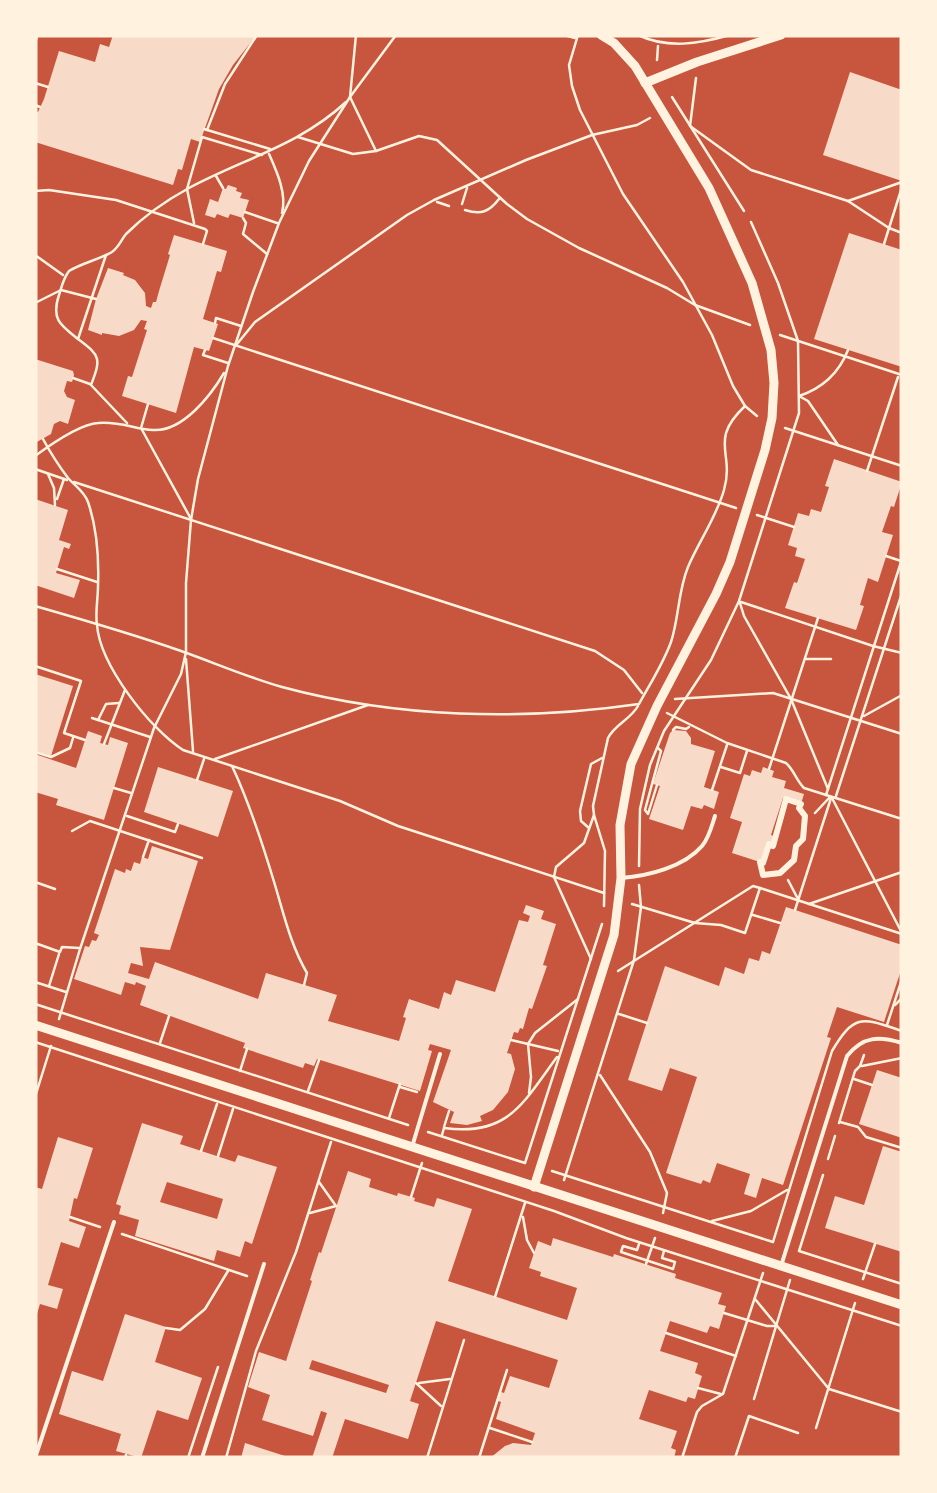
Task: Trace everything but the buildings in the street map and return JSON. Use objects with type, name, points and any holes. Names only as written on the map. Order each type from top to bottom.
[{"type":"street","points":[[534,1187],[614,935],[621,878],[620,826],[630,764],[730,562],[772,418],[774,383],[766,330],[746,269],[709,188],[644,82],[622,50],[601,35]]},
{"type":"street","points":[[740,35],[743,47]]},
{"type":"street","points":[[644,82],[781,35]]},
{"type":"street","points":[[786,799],[800,804],[805,816],[803,838],[798,842],[788,868],[763,875],[760,862],[763,863],[768,844],[773,846],[786,799]]},
{"type":"street","points":[[35,1025],[902,1306]]},
{"type":"lane","points":[[621,878],[659,871],[694,853],[703,845],[715,816]]},
{"type":"lane","points":[[780,1266],[847,1056],[871,1038],[883,1037],[902,1044]]},
{"type":"lane","points":[[412,1148],[440,1054]]},
{"type":"lane","points":[[35,1458],[114,1222]]},
{"type":"lane","points":[[202,1458],[264,1264]]},
{"type":"path","points":[[35,46],[37,35]]},
{"type":"path","points":[[193,754],[186,652],[191,520],[206,443],[229,365],[284,205],[268,153],[206,130],[225,84],[257,35]]},
{"type":"path","points":[[356,35],[350,97],[376,151]]},
{"type":"path","points":[[279,224],[309,161],[396,35]]},
{"type":"path","points":[[564,35],[577,37],[569,65],[572,86],[592,134],[624,194],[672,265],[712,335],[733,386],[746,406],[762,420]]},
{"type":"path","points":[[638,35],[659,44],[699,44],[730,36]]},
{"type":"path","points":[[678,44],[680,35]]},
{"type":"path","points":[[699,44],[702,35]]},
{"type":"path","points":[[657,60],[659,44]]},
{"type":"path","points":[[690,126],[696,74]]},
{"type":"path","points":[[35,83],[48,87]]},
{"type":"path","points":[[91,384],[99,364],[97,354],[64,329],[54,309],[64,276],[116,249],[124,236],[187,189],[298,137],[329,118],[350,97]]},
{"type":"path","points":[[672,97],[744,210]]},
{"type":"path","points":[[236,345],[255,322],[407,214],[592,134],[651,118]]},
{"type":"path","points":[[690,126],[750,170],[848,201],[889,228],[902,232]]},
{"type":"path","points":[[298,137],[353,154],[376,151],[419,136],[437,140],[527,219],[667,288],[695,306],[756,327]]},
{"type":"path","points":[[194,226],[187,189],[202,137],[268,153]]},
{"type":"path","points":[[216,175],[223,188]]},
{"type":"path","points":[[848,201],[902,184]]},
{"type":"path","points":[[884,244],[902,184]]},
{"type":"path","points":[[462,204],[468,186]]},
{"type":"path","points":[[35,191],[116,200],[207,230],[203,244]]},
{"type":"path","points":[[465,210],[485,212],[500,198]]},
{"type":"path","points":[[434,200],[449,206]]},
{"type":"path","points":[[245,212],[279,224]]},
{"type":"path","points":[[243,218],[243,234],[268,255]]},
{"type":"path","points":[[639,868],[640,810],[656,747],[712,660],[740,601],[799,413],[798,341],[751,222]]},
{"type":"path","points":[[78,339],[107,254]]},
{"type":"path","points":[[35,255],[64,276]]},
{"type":"path","points":[[35,304],[60,290],[94,299]]},
{"type":"path","points":[[215,323],[216,318],[242,326]]},
{"type":"path","points":[[774,333],[901,375],[867,471]]},
{"type":"path","points":[[213,338],[737,508]]},
{"type":"path","points":[[205,350],[203,356],[229,365]]},
{"type":"path","points":[[799,396],[831,378],[848,350]]},
{"type":"path","points":[[35,456],[90,424],[128,424],[155,431],[176,426],[218,384],[229,365]]},
{"type":"path","points":[[73,378],[91,384],[128,424]]},
{"type":"path","points":[[799,396],[808,401],[838,445]]},
{"type":"path","points":[[148,404],[141,428],[191,520]]},
{"type":"path","points":[[604,908],[605,851],[593,806],[603,757],[612,731],[639,704],[670,642],[687,570],[726,485],[724,435],[728,424],[746,406]]},
{"type":"path","points":[[776,425],[902,466]]},
{"type":"path","points":[[43,439],[87,499],[98,552],[96,625],[101,644],[115,674],[154,728],[169,742],[193,754],[340,802],[398,826],[605,893]]},
{"type":"path","points":[[35,469],[596,651],[624,670],[644,696]]},
{"type":"path","points":[[48,474],[55,505],[64,479]]},
{"type":"path","points":[[752,513],[794,527]]},
{"type":"path","points":[[828,788],[902,560],[886,556]]},
{"type":"path","points":[[58,569],[98,582]]},
{"type":"path","points":[[796,910],[831,796],[862,719],[902,594]]},
{"type":"path","points":[[740,601],[902,653]]},
{"type":"path","points":[[740,601],[744,616],[791,699],[831,796],[902,934]]},
{"type":"path","points":[[35,606],[186,652],[280,686],[370,705],[505,714],[639,704]]},
{"type":"path","points":[[769,769],[818,618]]},
{"type":"path","points":[[59,1019],[154,728],[180,674],[186,652]]},
{"type":"path","points":[[804,660],[831,659]]},
{"type":"path","points":[[35,666],[81,682],[61,733],[85,740]]},
{"type":"path","points":[[104,744],[126,688]]},
{"type":"path","points":[[667,700],[774,693],[902,734]]},
{"type":"path","points":[[862,719],[902,695]]},
{"type":"path","points":[[98,720],[106,704],[120,704]]},
{"type":"path","points":[[212,760],[370,705]]},
{"type":"path","points":[[662,710],[728,743],[791,767],[804,788],[902,820]]},
{"type":"path","points":[[92,718],[151,738]]},
{"type":"path","points":[[673,730],[690,726]]},
{"type":"path","points":[[35,752],[50,757],[70,748],[74,736]]},
{"type":"path","points":[[712,790],[728,743]]},
{"type":"path","points":[[656,747],[660,751],[645,810],[648,814],[657,785]]},
{"type":"path","points":[[720,766],[740,772],[747,750]]},
{"type":"path","points":[[590,829],[581,821],[580,811],[592,764],[603,757]]},
{"type":"path","points":[[196,780],[204,758]]},
{"type":"path","points":[[232,765],[245,794],[295,953],[307,973],[304,985]]},
{"type":"path","points":[[795,792],[798,782]]},
{"type":"path","points":[[114,788],[132,794]]},
{"type":"path","points":[[591,960],[554,877],[556,867],[584,843],[594,815]]},
{"type":"path","points":[[125,816],[175,832],[178,824]]},
{"type":"path","points":[[72,831],[90,820],[202,858]]},
{"type":"path","points":[[144,858],[150,840]]},
{"type":"path","points":[[808,904],[902,872]]},
{"type":"path","points":[[35,882],[54,888]]},
{"type":"path","points":[[564,1182],[634,960],[641,907],[639,884]]},
{"type":"path","points":[[608,977],[753,886],[902,934]]},
{"type":"path","points":[[626,902],[745,933],[760,888]]},
{"type":"path","points":[[752,914],[780,923]]},
{"type":"path","points":[[429,1134],[525,1162],[602,924]]},
{"type":"path","points":[[35,943],[60,952]]},
{"type":"path","points":[[48,986],[62,947],[80,949]]},
{"type":"path","points":[[887,1027],[902,979]]},
{"type":"path","points":[[35,982],[67,993]]},
{"type":"path","points":[[529,1094],[528,1044],[579,998]]},
{"type":"path","points":[[894,1006],[902,998]]},
{"type":"path","points":[[35,1004],[409,1125]]},
{"type":"path","points":[[618,1014],[647,1023]]},
{"type":"path","points":[[159,1044],[169,1016]]},
{"type":"path","points":[[550,1170],[773,1244],[832,1051],[843,1032],[865,1019],[902,1031]]},
{"type":"path","points":[[511,1040],[561,1052]]},
{"type":"path","points":[[35,1042],[902,1326]]},
{"type":"path","points":[[35,1097],[50,1047]]},
{"type":"path","points":[[240,1070],[247,1049]]},
{"type":"path","points":[[444,1128],[472,1131],[501,1122],[516,1110],[561,1052]]},
{"type":"path","points":[[865,1052],[852,1078],[839,1123],[858,1128],[866,1137],[902,1148]]},
{"type":"path","points":[[860,1066],[902,1058]]},
{"type":"path","points":[[308,1092],[319,1060]]},
{"type":"path","points":[[591,1063],[600,1066]]},
{"type":"path","points":[[600,1073],[650,1152],[667,1193],[662,1215]]},
{"type":"path","points":[[852,1078],[872,1084]]},
{"type":"path","points":[[388,1119],[400,1086],[428,1095]]},
{"type":"path","points":[[201,1151],[218,1102]]},
{"type":"path","points":[[341,1111],[344,1104]]},
{"type":"path","points":[[218,1156],[234,1108]]},
{"type":"path","points":[[442,1136],[449,1111]]},
{"type":"path","points":[[226,1458],[256,1351],[282,1288],[334,1133]]},
{"type":"path","points":[[828,1160],[835,1136]]},
{"type":"path","points":[[411,1197],[422,1161]]},
{"type":"path","points":[[797,1258],[823,1176]]},
{"type":"path","points":[[308,1214],[336,1206],[318,1181]]},
{"type":"path","points":[[710,1222],[751,1211],[788,1189]]},
{"type":"path","points":[[513,1198],[515,1192]]},
{"type":"path","points":[[495,1296],[526,1202]]},
{"type":"path","points":[[554,1211],[556,1205]]},
{"type":"path","points":[[522,1213],[534,1253]]},
{"type":"path","points":[[70,1217],[282,1288]]},
{"type":"path","points":[[646,1263],[654,1238]]},
{"type":"path","points":[[639,1242],[637,1250],[623,1246],[621,1252],[673,1269],[675,1262],[662,1258],[664,1250]]},
{"type":"path","points":[[863,1280],[875,1244]]},
{"type":"path","points":[[797,1250],[902,1284]]},
{"type":"path","points":[[166,1328],[180,1330],[205,1309],[229,1270]]},
{"type":"path","points":[[675,1454],[682,1457],[699,1409],[723,1394],[763,1273]]},
{"type":"path","points":[[754,1399],[790,1280]]},
{"type":"path","points":[[756,1299],[829,1389],[902,1412]]},
{"type":"path","points":[[816,1428],[855,1303]]},
{"type":"path","points":[[724,1313],[776,1326]]},
{"type":"path","points":[[666,1333],[737,1356]]},
{"type":"path","points":[[427,1458],[464,1340]]},
{"type":"path","points":[[188,1458],[218,1367]]},
{"type":"path","points":[[479,1458],[507,1370]]},
{"type":"path","points":[[443,1408],[416,1383],[452,1379]]},
{"type":"path","points":[[698,1388],[723,1394]]},
{"type":"path","points":[[735,1458],[749,1416],[798,1432]]},
{"type":"path","points":[[489,1428],[532,1442]]}]
